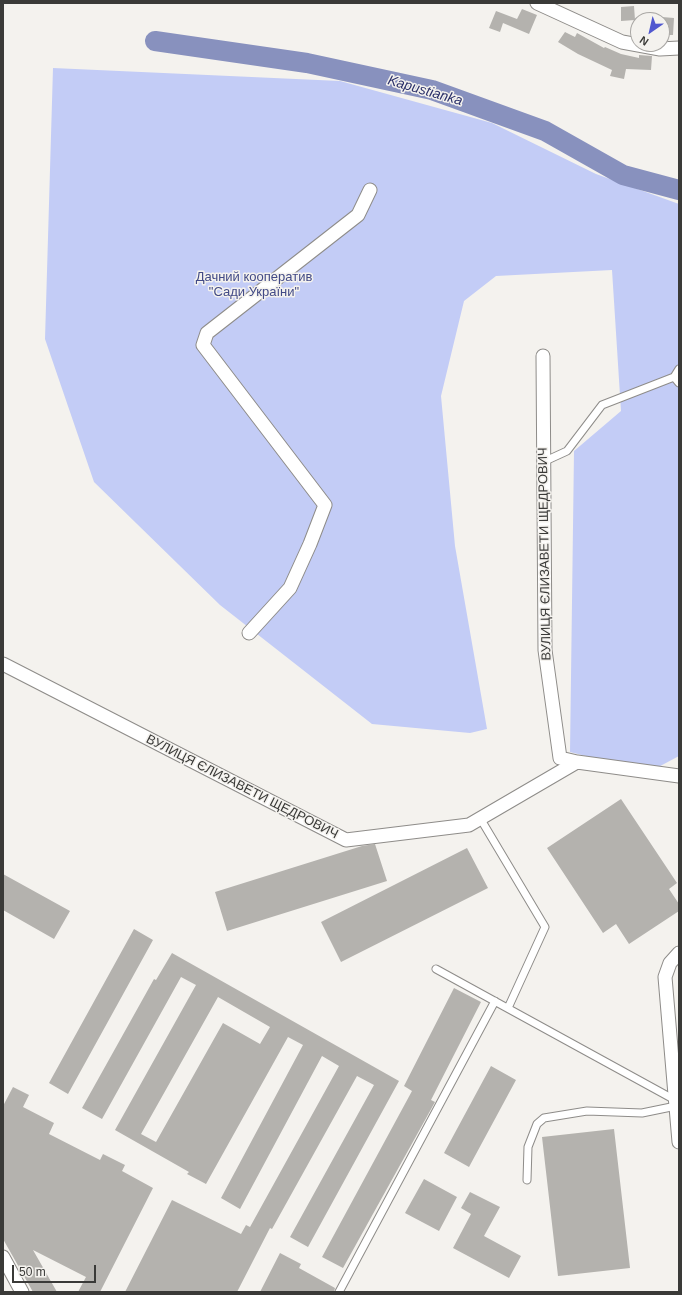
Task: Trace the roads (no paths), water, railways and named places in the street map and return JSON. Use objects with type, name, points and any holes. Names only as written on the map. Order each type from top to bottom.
[{"type":"street","points":[[537,3],[622,42],[660,49],[679,48]]},
{"type":"street","points":[[249,633],[290,588],[310,544],[325,505],[203,345],[207,333],[358,215],[370,190]]},
{"type":"street","name":"ВУЛИЦЯ ЄЛИЗАВЕТИ ЩЕДРОВИЧ","points":[[543,356],[545,650],[560,758],[577,762],[679,776]]},
{"type":"street","name":"ВУЛИЦЯ ЄЛИЗАВЕТИ ЩЕДРОВИЧ","points":[[3,664],[346,840],[469,825],[577,762]]},
{"type":"street","points":[[679,953],[670,964],[665,977],[676,1086],[675,1103],[679,1142]]},
{"type":"street","points":[[3,1257],[22,1292]]},
{"type":"lane","points":[[544,462],[567,451],[602,405],[677,380],[679,370]]},
{"type":"lane","points":[[480,818],[545,927],[508,1008]]},
{"type":"lane","points":[[436,969],[675,1103]]},
{"type":"lane","points":[[338,1292],[495,1001]]},
{"type":"lane","points":[[527,1180],[528,1147],[537,1124],[544,1118],[587,1111],[642,1113],[675,1103]]},
{"type":"waterway","name":"Kapustianka","points":[[155,41],[307,63],[432,90],[545,131],[623,175],[679,190]]},
{"type":"park label","name":"Дачний кооператив \"Сади України\"","points":[[254,284]]}]
